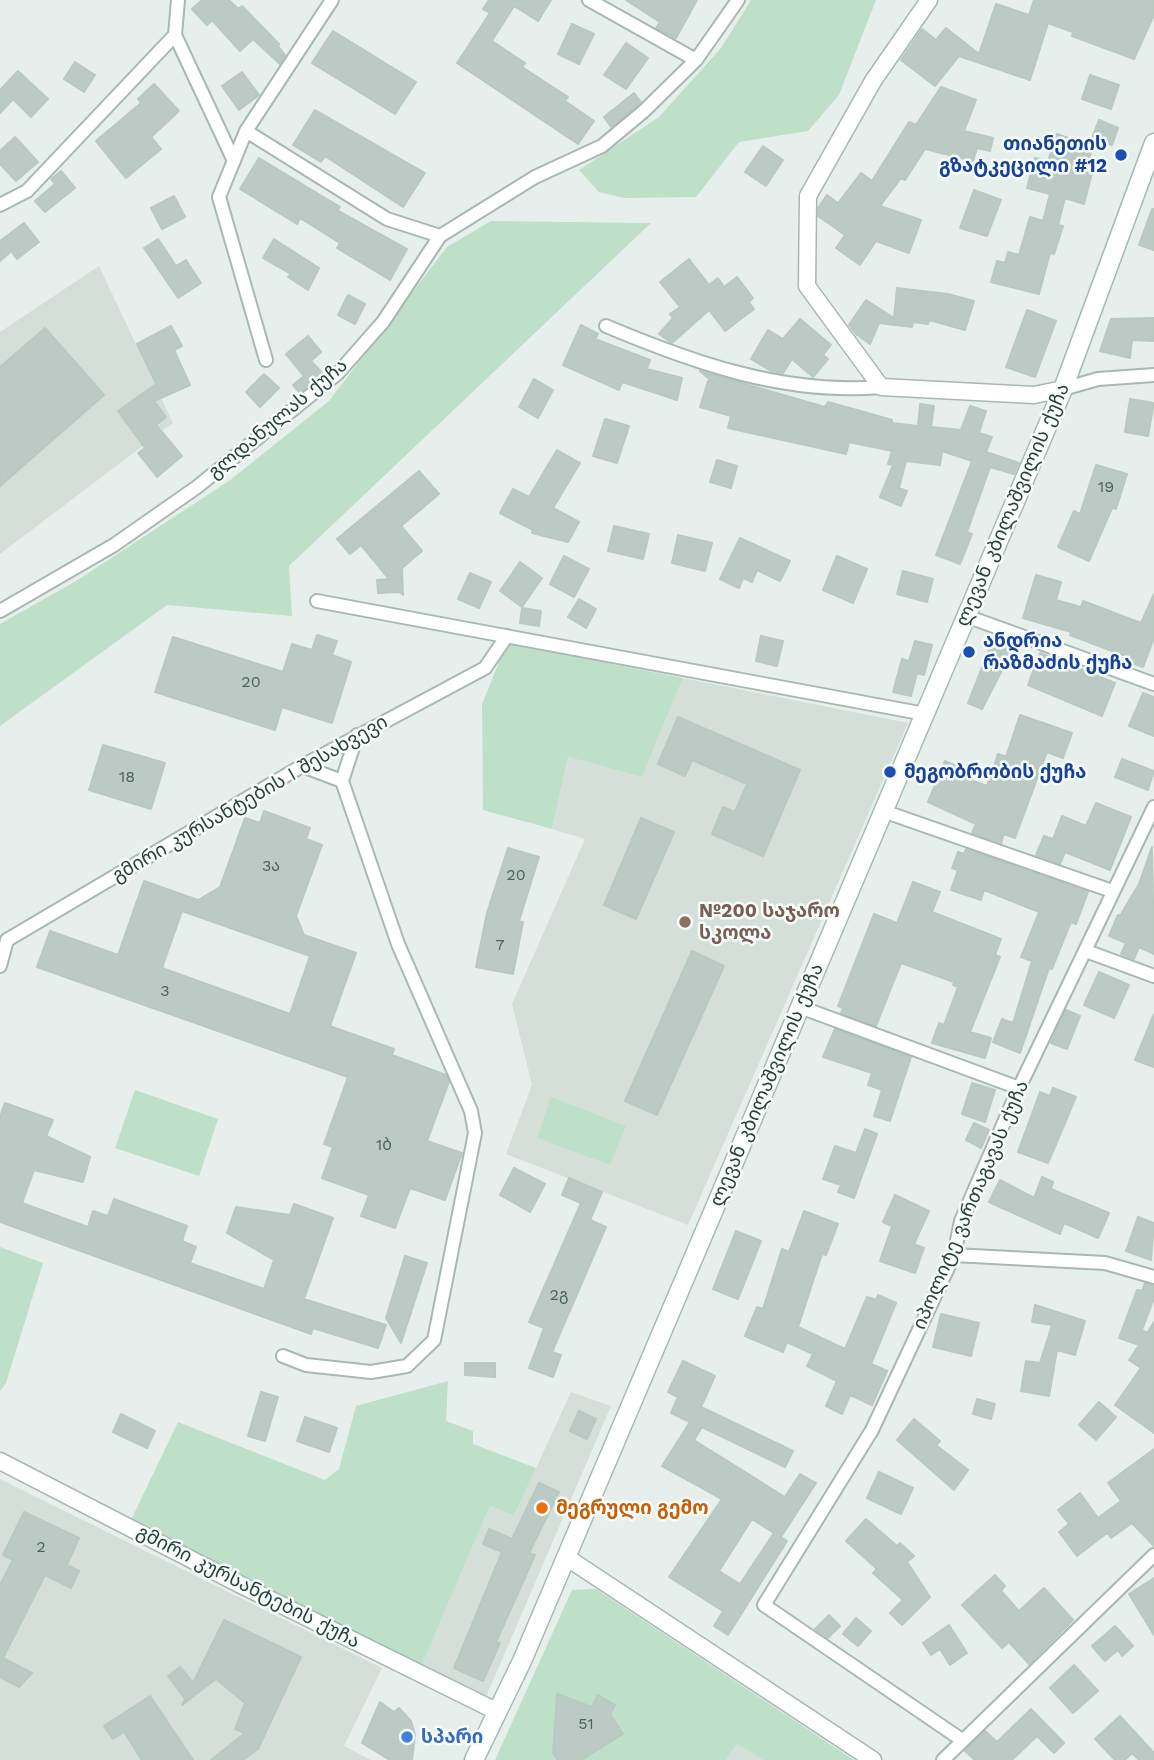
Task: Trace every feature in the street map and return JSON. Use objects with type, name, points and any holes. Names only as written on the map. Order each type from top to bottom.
[{"type":"main road","name":"ლევან კბილაშვილის ქუჩა","points":[[474,1760],[566,1557],[1063,389],[1154,143]]},
{"type":"street","points":[[178,0],[175,35],[234,161]]},
{"type":"street","points":[[266,360],[219,197],[246,131],[332,0]]},
{"type":"street","points":[[589,0],[696,60]]},
{"type":"street","name":"გლდანულას ქუჩა","points":[[0,611],[114,545],[197,487],[338,373],[383,322],[440,236],[535,177],[602,146],[644,111],[696,60],[738,0]]},
{"type":"street","points":[[881,387],[807,286],[808,196],[873,81],[929,0]]},
{"type":"street","points":[[0,205],[27,191],[175,35]]},
{"type":"street","points":[[246,131],[387,219],[440,236]]},
{"type":"street","points":[[606,326],[680,358],[754,377],[845,390],[881,387],[1034,395],[1098,379],[1154,375]]},
{"type":"street","points":[[317,601],[925,714]]},
{"type":"street","points":[[966,616],[1154,684]]},
{"type":"street","name":"გმირი კურსანტების I შესახვევი","points":[[0,966],[7,940],[302,766],[485,668],[507,636]]},
{"type":"street","points":[[283,1356],[306,1365],[371,1372],[407,1366],[434,1340],[475,1133],[471,1111],[398,944],[342,781],[357,735]]},
{"type":"street","points":[[302,766],[342,781]]},
{"type":"street","name":"იპოლიტე ვართაგავას ქუჩა","points":[[962,1740],[764,1605],[872,1430],[954,1255],[961,1221],[1019,1088],[1154,807]]},
{"type":"street","points":[[883,811],[1112,891]]},
{"type":"street","points":[[1086,951],[1154,976]]},
{"type":"street","points":[[800,1007],[1019,1088]]},
{"type":"street","points":[[954,1255],[1105,1263],[1154,1277]]},
{"type":"street","name":"გმირი კურსანტების ქუჩა","points":[[0,1461],[239,1584],[498,1712]]},
{"type":"street","points":[[943,1760],[1154,1555]]},
{"type":"street","points":[[566,1557],[873,1760]]},
{"type":"shaded area","points":[[99,266],[173,423],[0,554],[0,332]]},
{"type":"shaded area","name":"№200 საჯარო სკოლა","points":[[683,678],[908,723],[688,1225],[506,1154],[532,1085],[512,1004],[585,839],[552,829],[568,757],[642,777]]},
{"type":"shaded area","points":[[571,1392],[611,1406],[486,1697],[422,1665],[490,1506],[514,1516]]},
{"type":"shaded area","points":[[0,1479],[382,1668],[344,1746],[371,1760],[0,1760]]},
{"type":"shaded area","points":[[737,1744],[763,1760],[726,1760]]},
{"type":"green space","points":[[751,0],[876,0],[839,95],[808,131],[739,142],[696,197],[625,198],[599,192],[579,170],[659,117],[721,48]]},
{"type":"green space","points":[[491,221],[651,223],[289,566],[292,616],[167,605],[0,726],[0,624],[76,581],[229,481],[329,401],[447,247]]},
{"type":"green space","points":[[507,643],[683,678],[642,777],[568,757],[552,829],[483,810],[482,704]]},
{"type":"green space","points":[[135,1090],[218,1119],[199,1176],[115,1148]]},
{"type":"green space","points":[[551,1097],[626,1126],[610,1165],[537,1138]]},
{"type":"green space","points":[[0,1247],[43,1263],[6,1383],[0,1391]]},
{"type":"green space","points":[[448,1381],[446,1421],[473,1431],[473,1444],[536,1468],[514,1516],[490,1506],[422,1665],[131,1520],[178,1422],[325,1480],[339,1469],[356,1406]]},
{"type":"green space","points":[[596,1589],[854,1760],[763,1760],[737,1744],[726,1760],[495,1760],[572,1590]]},
{"type":"building","points":[[202,0],[229,0],[238,9],[242,6],[279,44],[285,55],[280,64],[253,39],[240,51],[212,20],[207,25],[192,9]]},
{"type":"building","points":[[489,0],[551,0],[538,21],[514,6],[492,41],[525,63],[522,67],[568,97],[565,101],[594,121],[578,144],[457,63],[490,13],[483,9]]},
{"type":"building","points":[[626,0],[697,0],[676,38],[656,28],[660,22]]},
{"type":"building","points":[[1034,0],[1154,0],[1154,15],[1134,59],[1072,36],[1073,32],[1048,23],[1030,80],[959,56],[935,86],[901,60],[922,29],[936,40],[946,28],[979,54],[996,4],[1029,15]]},
{"type":"building","points":[[572,24],[594,34],[579,64],[558,54]]},
{"type":"building","points":[[333,31],[416,82],[395,114],[312,63]]},
{"type":"building","points":[[626,43],[648,58],[626,89],[604,75]]},
{"type":"building","points":[[75,62],[95,75],[84,92],[64,79]]},
{"type":"building","points":[[18,71],[48,99],[31,117],[13,99],[0,113],[0,90]]},
{"type":"building","points":[[242,72],[259,95],[239,110],[222,86]]},
{"type":"building","points":[[1090,75],[1119,85],[1111,109],[1082,99]]},
{"type":"building","points":[[154,84],[179,111],[151,137],[161,149],[126,178],[96,141],[141,103],[138,99]]},
{"type":"building","points":[[941,87],[976,100],[964,131],[993,138],[990,151],[977,148],[973,161],[925,149],[905,180],[901,178],[880,206],[921,220],[909,253],[876,241],[860,265],[836,248],[845,235],[818,216],[818,208],[827,195],[838,203],[861,173],[872,181],[909,122],[916,125]]},
{"type":"building","points":[[634,93],[641,102],[611,127],[604,117]]},
{"type":"building","points":[[315,110],[425,173],[403,207],[325,156],[321,162],[293,145]]},
{"type":"building","points":[[1099,120],[1118,128],[1112,145],[1092,138]]},
{"type":"building","points":[[1057,134],[1093,147],[1085,171],[1092,173],[1084,204],[1065,198],[1058,225],[1063,226],[1054,254],[1050,253],[1039,294],[991,282],[997,261],[1005,263],[1008,252],[1019,255],[1030,217],[1043,221],[1050,194],[1027,188],[1035,158],[1048,161]]},
{"type":"building","points":[[15,137],[38,162],[16,181],[0,164],[0,151]]},
{"type":"building","points":[[763,146],[783,160],[766,186],[745,172]]},
{"type":"building","points":[[259,158],[340,207],[337,210],[407,249],[390,280],[337,248],[340,243],[300,218],[297,224],[240,189]]},
{"type":"building","points":[[61,171],[75,188],[45,212],[35,201],[55,184],[51,179]]},
{"type":"building","points":[[974,190],[1001,200],[987,236],[960,228]]},
{"type":"building","points":[[174,196],[185,217],[162,229],[151,208]]},
{"type":"building","points":[[1154,209],[1154,250],[1139,245]]},
{"type":"building","points":[[24,223],[39,242],[17,259],[11,251],[0,261],[0,241]]},
{"type":"building","points":[[158,239],[176,266],[186,260],[201,283],[178,298],[144,248]]},
{"type":"building","points":[[274,239],[319,268],[308,290],[288,277],[291,274],[263,258]]},
{"type":"building","points":[[689,259],[709,285],[718,278],[724,287],[737,277],[753,298],[749,302],[754,309],[725,331],[709,310],[672,343],[659,334],[673,318],[670,314],[680,307],[660,282]]},
{"type":"building","points":[[897,288],[948,294],[974,301],[965,330],[929,320],[928,324],[913,322],[912,327],[879,323],[870,344],[849,325],[866,300],[894,318]]},
{"type":"building","points":[[348,295],[365,304],[355,324],[338,315]]},
{"type":"building","points":[[1027,310],[1056,321],[1035,377],[1006,367]]},
{"type":"building","points":[[1154,318],[1154,341],[1132,340],[1130,358],[1100,351],[1111,319]]},
{"type":"building","points":[[800,319],[831,345],[823,355],[828,359],[813,377],[792,359],[783,373],[771,371],[751,359],[768,330],[783,339]]},
{"type":"building","points":[[581,325],[598,334],[595,339],[650,360],[647,369],[682,378],[677,400],[622,382],[619,390],[563,365]]},
{"type":"building","points":[[171,326],[182,346],[174,350],[190,385],[154,401],[166,417],[156,425],[182,456],[157,477],[138,453],[145,448],[118,411],[156,384],[137,344]]},
{"type":"building","points":[[45,328],[104,395],[0,486],[0,367]]},
{"type":"building","points":[[308,336],[321,352],[311,361],[323,374],[300,393],[293,385],[304,376],[286,354]]},
{"type":"building","points":[[700,371],[825,407],[828,402],[892,420],[892,423],[918,426],[920,404],[934,406],[931,427],[961,430],[970,406],[986,411],[979,433],[992,437],[986,452],[1019,463],[1014,474],[990,467],[967,532],[972,534],[960,564],[936,555],[972,461],[942,451],[940,465],[906,461],[899,488],[907,491],[901,506],[880,497],[893,465],[888,464],[892,451],[849,442],[846,454],[728,428],[731,416],[700,407],[708,381],[714,383]]},
{"type":"building","points":[[264,374],[279,388],[260,407],[246,392]]},
{"type":"building","points":[[534,379],[553,390],[538,418],[519,407]]},
{"type":"building","points":[[1130,399],[1154,403],[1148,436],[1125,432]]},
{"type":"building","points":[[605,419],[629,426],[617,463],[593,456]]},
{"type":"building","points":[[557,450],[580,463],[553,508],[579,522],[568,542],[532,533],[533,530],[500,513],[513,489],[529,497]]},
{"type":"building","points":[[717,460],[737,466],[731,488],[710,482]]},
{"type":"building","points":[[1096,465],[1127,474],[1116,509],[1112,508],[1089,561],[1058,547],[1074,511],[1080,514]]},
{"type":"building","points":[[419,471],[439,494],[401,526],[422,551],[402,568],[403,595],[400,592],[378,593],[377,580],[389,579],[361,545],[350,554],[337,539]]},
{"type":"building","points":[[614,526],[649,534],[643,559],[608,551]]},
{"type":"building","points":[[678,535],[712,543],[705,571],[672,563]]},
{"type":"building","points":[[740,538],[790,561],[780,581],[757,570],[752,582],[743,578],[739,588],[720,579]]},
{"type":"building","points":[[564,556],[589,569],[574,597],[550,584]]},
{"type":"building","points":[[837,556],[867,569],[853,603],[823,590]]},
{"type":"building","points":[[520,562],[542,578],[522,607],[500,591]]},
{"type":"building","points":[[903,571],[933,579],[927,602],[897,594]]},
{"type":"building","points":[[470,573],[491,582],[479,608],[458,599]]},
{"type":"building","points":[[1036,575],[1061,582],[1056,600],[1081,607],[1083,601],[1141,623],[1154,594],[1154,638],[1143,667],[1126,661],[1128,657],[1070,635],[1071,632],[1023,618]]},
{"type":"building","points":[[579,599],[596,609],[586,628],[568,617]]},
{"type":"building","points":[[522,608],[541,611],[539,626],[520,623]]},
{"type":"building","points":[[317,635],[337,641],[332,655],[351,662],[332,723],[282,707],[275,730],[155,692],[173,637],[283,672],[292,644],[312,650]]},
{"type":"building","points":[[761,636],[783,641],[777,666],[756,661]]},
{"type":"building","points":[[915,641],[932,645],[924,675],[917,673],[911,696],[893,692],[902,659],[909,661]]},
{"type":"building","points":[[992,642],[1012,651],[982,709],[968,703]]},
{"type":"building","points":[[1040,653],[1115,683],[1102,716],[1028,685]]},
{"type":"building","points":[[1143,693],[1154,697],[1154,736],[1129,726]]},
{"type":"building","points":[[1020,715],[1072,733],[1063,758],[1047,752],[1015,838],[1004,834],[1001,843],[972,833],[976,824],[928,802],[945,761],[963,769],[960,776],[987,786],[998,754],[1006,757]]},
{"type":"building","points":[[678,717],[800,770],[763,856],[712,834],[723,807],[735,812],[747,784],[692,760],[685,776],[658,764]]},
{"type":"building","points":[[103,745],[165,763],[151,809],[89,790]]},
{"type":"building","points":[[1122,759],[1154,771],[1148,790],[1115,777]]},
{"type":"building","points":[[1096,803],[1131,817],[1110,870],[1065,852],[1060,864],[1036,855],[1044,836],[1053,839],[1062,816],[1086,826]]},
{"type":"building","points":[[264,811],[310,828],[306,839],[322,845],[296,916],[304,935],[356,953],[330,1026],[394,1049],[392,1055],[446,1075],[449,1082],[427,1141],[462,1153],[445,1200],[410,1188],[395,1228],[361,1216],[369,1195],[322,1178],[333,1147],[324,1144],[348,1077],[37,967],[50,931],[118,955],[144,881],[198,900],[220,887],[245,818],[260,823]],"holes":[[[182,911],[310,956],[290,1014],[162,968]]]},
{"type":"building","points":[[641,818],[674,832],[636,919],[604,905]]},
{"type":"building","points":[[1152,847],[1154,954],[1139,947],[1134,959],[1121,954],[1126,943],[1109,936],[1118,915],[1120,916],[1139,884]]},
{"type":"building","points":[[508,848],[539,857],[519,921],[523,922],[513,974],[476,967],[487,913]]},
{"type":"building","points":[[966,849],[1088,892],[1076,924],[1071,922],[1052,969],[1049,968],[1020,1053],[993,1042],[1002,1019],[1013,1023],[1032,961],[1021,957],[1039,912],[984,890],[981,900],[951,890],[958,870],[952,868],[958,852],[964,854]]},
{"type":"building","points":[[913,882],[940,892],[932,912],[1001,939],[995,955],[1000,957],[970,1032],[991,1038],[985,1058],[932,1043],[939,1023],[944,1025],[958,987],[953,985],[954,982],[901,963],[876,1026],[841,1013],[843,1008],[838,1006],[874,914],[897,923]]},
{"type":"building","points":[[692,951],[724,966],[657,1115],[625,1101]]},
{"type":"building","points":[[1099,972],[1129,985],[1114,1018],[1084,1005]]},
{"type":"building","points":[[1066,1010],[1080,1016],[1067,1049],[1051,1043]]},
{"type":"building","points":[[1154,1014],[1154,1067],[1135,1060]]},
{"type":"building","points":[[835,1029],[911,1057],[890,1121],[874,1116],[882,1090],[868,1085],[872,1073],[823,1057]]},
{"type":"building","points":[[972,1083],[995,1090],[985,1122],[962,1114]]},
{"type":"building","points":[[1053,1088],[1076,1097],[1048,1163],[1018,1152],[1040,1092],[1050,1096]]},
{"type":"building","points":[[5,1103],[53,1120],[46,1136],[90,1157],[83,1182],[34,1170],[22,1203],[88,1227],[93,1211],[108,1216],[114,1199],[187,1226],[182,1241],[196,1247],[190,1263],[264,1289],[274,1260],[227,1233],[236,1207],[290,1215],[294,1204],[333,1218],[304,1299],[386,1325],[378,1348],[313,1328],[311,1334],[0,1222],[0,1117]]},
{"type":"building","points":[[974,1123],[989,1130],[981,1148],[966,1140]]},
{"type":"building","points":[[865,1129],[877,1134],[854,1198],[838,1192],[841,1185],[823,1179],[835,1146],[856,1153]]},
{"type":"building","points":[[514,1168],[545,1184],[530,1212],[500,1195]]},
{"type":"building","points":[[1042,1177],[1053,1182],[1051,1189],[1109,1213],[1098,1238],[1064,1223],[1060,1234],[989,1202],[1000,1180],[1034,1198]]},
{"type":"building","points":[[569,1178],[602,1192],[590,1220],[606,1227],[552,1352],[561,1355],[553,1377],[529,1368],[544,1328],[529,1322],[581,1203],[562,1195]]},
{"type":"building","points":[[895,1195],[929,1211],[914,1244],[924,1248],[915,1273],[880,1261],[892,1226],[883,1222]]},
{"type":"building","points":[[804,1211],[838,1224],[826,1255],[822,1254],[798,1327],[845,1349],[867,1297],[876,1300],[878,1295],[896,1303],[871,1364],[887,1371],[872,1405],[850,1395],[842,1414],[826,1406],[837,1381],[807,1366],[813,1354],[787,1342],[783,1352],[745,1336],[757,1307],[763,1309],[782,1249],[789,1252]]},
{"type":"building","points":[[1138,1217],[1154,1223],[1151,1260],[1126,1251]]},
{"type":"building","points":[[736,1231],[761,1241],[738,1299],[713,1289]]},
{"type":"building","points":[[405,1256],[427,1263],[401,1343],[386,1318]]},
{"type":"building","points":[[1145,1283],[1154,1286],[1154,1298],[1142,1330],[1147,1333],[1154,1322],[1154,1433],[1115,1405],[1141,1368],[1129,1360],[1139,1345],[1119,1338],[1137,1290],[1142,1291]]},
{"type":"building","points":[[1035,1305],[1085,1321],[1075,1355],[1057,1350],[1049,1396],[1021,1391],[1026,1361],[1040,1363],[1052,1325],[1032,1322]]},
{"type":"building","points":[[941,1314],[979,1323],[971,1356],[933,1347]]},
{"type":"building","points":[[683,1361],[715,1376],[701,1407],[793,1451],[785,1467],[702,1427],[694,1440],[785,1497],[800,1474],[816,1483],[781,1537],[787,1541],[728,1635],[714,1626],[723,1611],[669,1577],[722,1499],[662,1466],[690,1422],[671,1413],[678,1397],[668,1392]],"holes":[[[752,1519],[774,1533],[740,1584],[719,1571]]]},
{"type":"building","points":[[465,1363],[495,1363],[495,1377],[465,1375]]},
{"type":"building","points":[[261,1392],[278,1397],[265,1441],[248,1436]]},
{"type":"building","points":[[977,1399],[995,1404],[991,1419],[973,1414]]},
{"type":"building","points":[[1099,1402],[1116,1417],[1096,1440],[1079,1425]]},
{"type":"building","points":[[579,1411],[596,1419],[587,1439],[570,1431]]},
{"type":"building","points":[[121,1414],[155,1431],[147,1448],[113,1432]]},
{"type":"building","points":[[305,1417],[337,1428],[329,1452],[297,1441]]},
{"type":"building","points":[[914,1419],[940,1441],[936,1445],[968,1470],[954,1490],[897,1440]]},
{"type":"building","points":[[1154,1449],[1154,1546],[1132,1523],[1111,1538],[1107,1533],[1077,1556],[1059,1532],[1069,1524],[1058,1510],[1080,1493],[1098,1518],[1121,1501],[1108,1483]]},
{"type":"building","points":[[879,1472],[913,1488],[901,1514],[867,1498]]},
{"type":"building","points":[[539,1483],[559,1492],[529,1553],[535,1555],[496,1642],[500,1643],[483,1681],[454,1668],[502,1552],[483,1544],[489,1529],[512,1539]]},
{"type":"building","points":[[24,1512],[79,1538],[67,1565],[79,1571],[71,1588],[45,1575],[3,1658],[32,1673],[19,1687],[0,1677],[0,1585],[13,1560],[3,1555]]},
{"type":"building","points":[[866,1519],[897,1546],[900,1543],[914,1556],[907,1562],[930,1597],[902,1625],[890,1613],[903,1600],[873,1573],[877,1569],[846,1541]]},
{"type":"building","points":[[995,1575],[1005,1586],[1001,1591],[1019,1611],[1044,1588],[1073,1620],[1029,1664],[1009,1642],[1002,1648],[962,1605]]},
{"type":"building","points":[[1154,1578],[1154,1635],[1129,1594]]},
{"type":"building","points":[[829,1615],[840,1626],[828,1638],[815,1629]]},
{"type":"building","points":[[856,1618],[871,1631],[858,1646],[843,1634]]},
{"type":"building","points":[[224,1620],[301,1657],[258,1749],[243,1760],[211,1760],[245,1733],[235,1729],[245,1703],[216,1679],[182,1705],[185,1699],[168,1676],[180,1667],[193,1683]]},
{"type":"building","points":[[949,1625],[967,1653],[950,1665],[940,1649],[931,1655],[923,1643]]},
{"type":"building","points":[[1115,1626],[1133,1646],[1122,1656],[1118,1650],[1105,1661],[1092,1646]]},
{"type":"building","points":[[1074,1665],[1098,1691],[1073,1713],[1050,1688]]},
{"type":"building","points":[[557,1694],[592,1707],[598,1695],[615,1705],[610,1714],[623,1734],[581,1760],[558,1760],[553,1753]]},
{"type":"building","points":[[150,1696],[193,1760],[142,1760],[124,1732],[113,1739],[104,1726]]},
{"type":"building","points":[[380,1702],[394,1712],[399,1708],[411,1721],[415,1735],[412,1760],[390,1760],[362,1743]]},
{"type":"building","points":[[1031,1709],[1064,1743],[1054,1753],[1037,1736],[1012,1760],[975,1760],[965,1751],[985,1731],[997,1742]]},
{"type":"building","points":[[1120,1716],[1154,1753],[1154,1760],[1139,1760],[1132,1753],[1125,1760],[1115,1760],[1095,1739]]},
{"type":"place","name":"თიანეთის გზატკეცილი #12","points":[[1121,155]]},
{"type":"place","name":"ანდრია რაზმაძის ქუჩა","points":[[969,652]]},
{"type":"place","name":"მეგობრობის ქუჩა","points":[[890,772]]},
{"type":"place","name":"№200 საჯარო სკოლა","points":[[685,922]]},
{"type":"place","name":"მეგრული გემო","points":[[542,1508]]},
{"type":"place","name":"სპარი","points":[[407,1737]]}]
